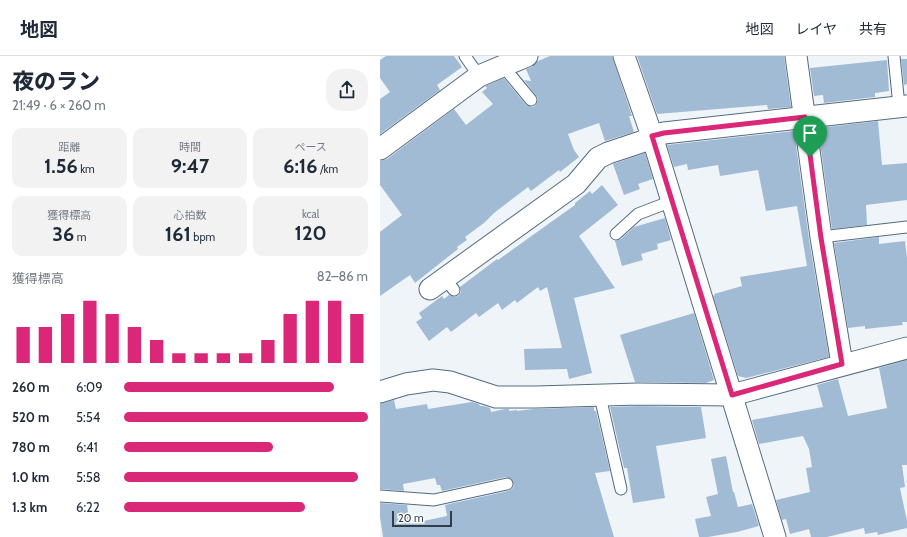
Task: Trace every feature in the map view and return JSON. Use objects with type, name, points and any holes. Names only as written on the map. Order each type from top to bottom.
[{"type":"street","points":[[380,149],[479,76],[527,56]]},
{"type":"street","points":[[624,56],[652,136],[775,537]]},
{"type":"street","points":[[796,56],[821,238],[842,364]]},
{"type":"street","points":[[443,286],[518,218],[576,184],[597,154],[641,142],[652,136],[664,133],[903,106]]},
{"type":"street","points":[[380,392],[406,384],[433,380],[450,382],[496,397],[638,394],[732,395],[842,364],[907,348]]},
{"type":"lane","points":[[465,56],[479,76]]},
{"type":"lane","points":[[894,56],[903,106]]},
{"type":"lane","points":[[503,66],[531,100]]},
{"type":"lane","points":[[616,234],[638,214],[672,201]]},
{"type":"lane","points":[[821,238],[907,227]]},
{"type":"lane","points":[[600,396],[621,489]]},
{"type":"lane","points":[[380,496],[435,504],[507,484]]},
{"type":"building","points":[[386,56],[454,56],[462,67],[437,85],[440,90],[380,134],[380,99],[390,92],[380,78],[380,60]]},
{"type":"building","points":[[550,56],[612,56],[632,116],[629,116],[634,132],[605,141],[599,123],[568,134],[574,150],[579,157],[560,172],[559,170],[531,191],[528,187],[494,213],[484,223],[465,237],[467,240],[457,247],[458,249],[415,283],[410,275],[380,296],[380,232],[402,215],[380,185],[380,161],[387,159],[454,109],[466,125],[493,104],[482,92],[487,88],[485,86],[504,78],[526,105],[532,107],[535,106],[538,98],[524,80],[531,81],[526,69],[532,67],[538,61]]},
{"type":"building","points":[[637,56],[784,56],[791,107],[768,109],[767,105],[657,114]]},
{"type":"building","points":[[901,59],[907,59],[907,84],[904,85]]},
{"type":"building","points":[[887,60],[889,91],[875,93],[875,97],[824,103],[823,95],[814,96],[810,68]]},
{"type":"building","points":[[878,121],[882,165],[907,163],[907,200],[866,205],[867,225],[832,229],[818,128]]},
{"type":"building","points":[[794,131],[809,239],[829,357],[746,378],[738,376],[713,296],[715,295],[714,294],[742,286],[740,277],[807,266],[797,206],[766,211],[758,170],[720,176],[718,165],[688,170],[687,164],[674,167],[667,145]]},
{"type":"building","points":[[645,153],[653,179],[638,184],[640,189],[624,195],[613,164]]},
{"type":"building","points":[[602,185],[618,205],[579,236],[615,288],[574,298],[592,373],[569,379],[567,369],[525,370],[524,349],[562,348],[547,287],[540,291],[538,287],[517,303],[515,300],[502,310],[498,303],[479,317],[476,313],[451,332],[447,327],[429,341],[416,322],[422,318],[419,313],[442,296],[444,299],[449,295],[455,297],[458,296],[461,292],[460,287],[497,259],[498,260],[575,205],[575,203],[590,191],[592,194]]},
{"type":"building","points":[[665,218],[671,240],[657,244],[658,249],[641,254],[643,260],[622,266],[615,241],[621,239],[634,227]]},
{"type":"building","points":[[879,237],[879,244],[905,241],[907,258],[907,322],[902,322],[903,325],[865,329],[865,326],[848,328],[834,243]]},
{"type":"building","points":[[694,313],[714,380],[706,383],[635,382],[620,335]]},
{"type":"building","points":[[907,360],[907,465],[902,465],[905,487],[900,488],[907,521],[907,528],[878,535],[877,532],[865,534],[864,528],[827,537],[811,537],[809,529],[790,534],[786,519],[782,520],[776,500],[810,492],[806,468],[812,467],[809,449],[803,436],[759,444],[752,420],[823,407],[817,385],[838,379],[848,416],[887,408],[879,368]]},
{"type":"building","points":[[394,400],[396,409],[427,404],[428,409],[472,402],[479,404],[480,406],[490,408],[491,412],[505,409],[509,409],[509,411],[517,411],[594,407],[610,471],[595,473],[614,537],[383,537],[380,517],[380,503],[407,505],[410,524],[447,516],[445,505],[508,491],[514,486],[512,480],[506,477],[442,491],[440,485],[437,485],[435,478],[403,484],[404,491],[380,489],[380,404]]},
{"type":"building","points":[[610,407],[701,407],[706,438],[656,446],[665,498],[633,503],[627,468],[624,468]]},
{"type":"building","points":[[726,456],[733,492],[738,507],[752,504],[759,526],[737,532],[699,537],[695,519],[711,516],[706,497],[718,494],[711,459]]},
{"type":"route","points":[[805,117],[810,157],[821,238],[842,364],[732,395],[652,136],[664,133],[805,117]]}]
